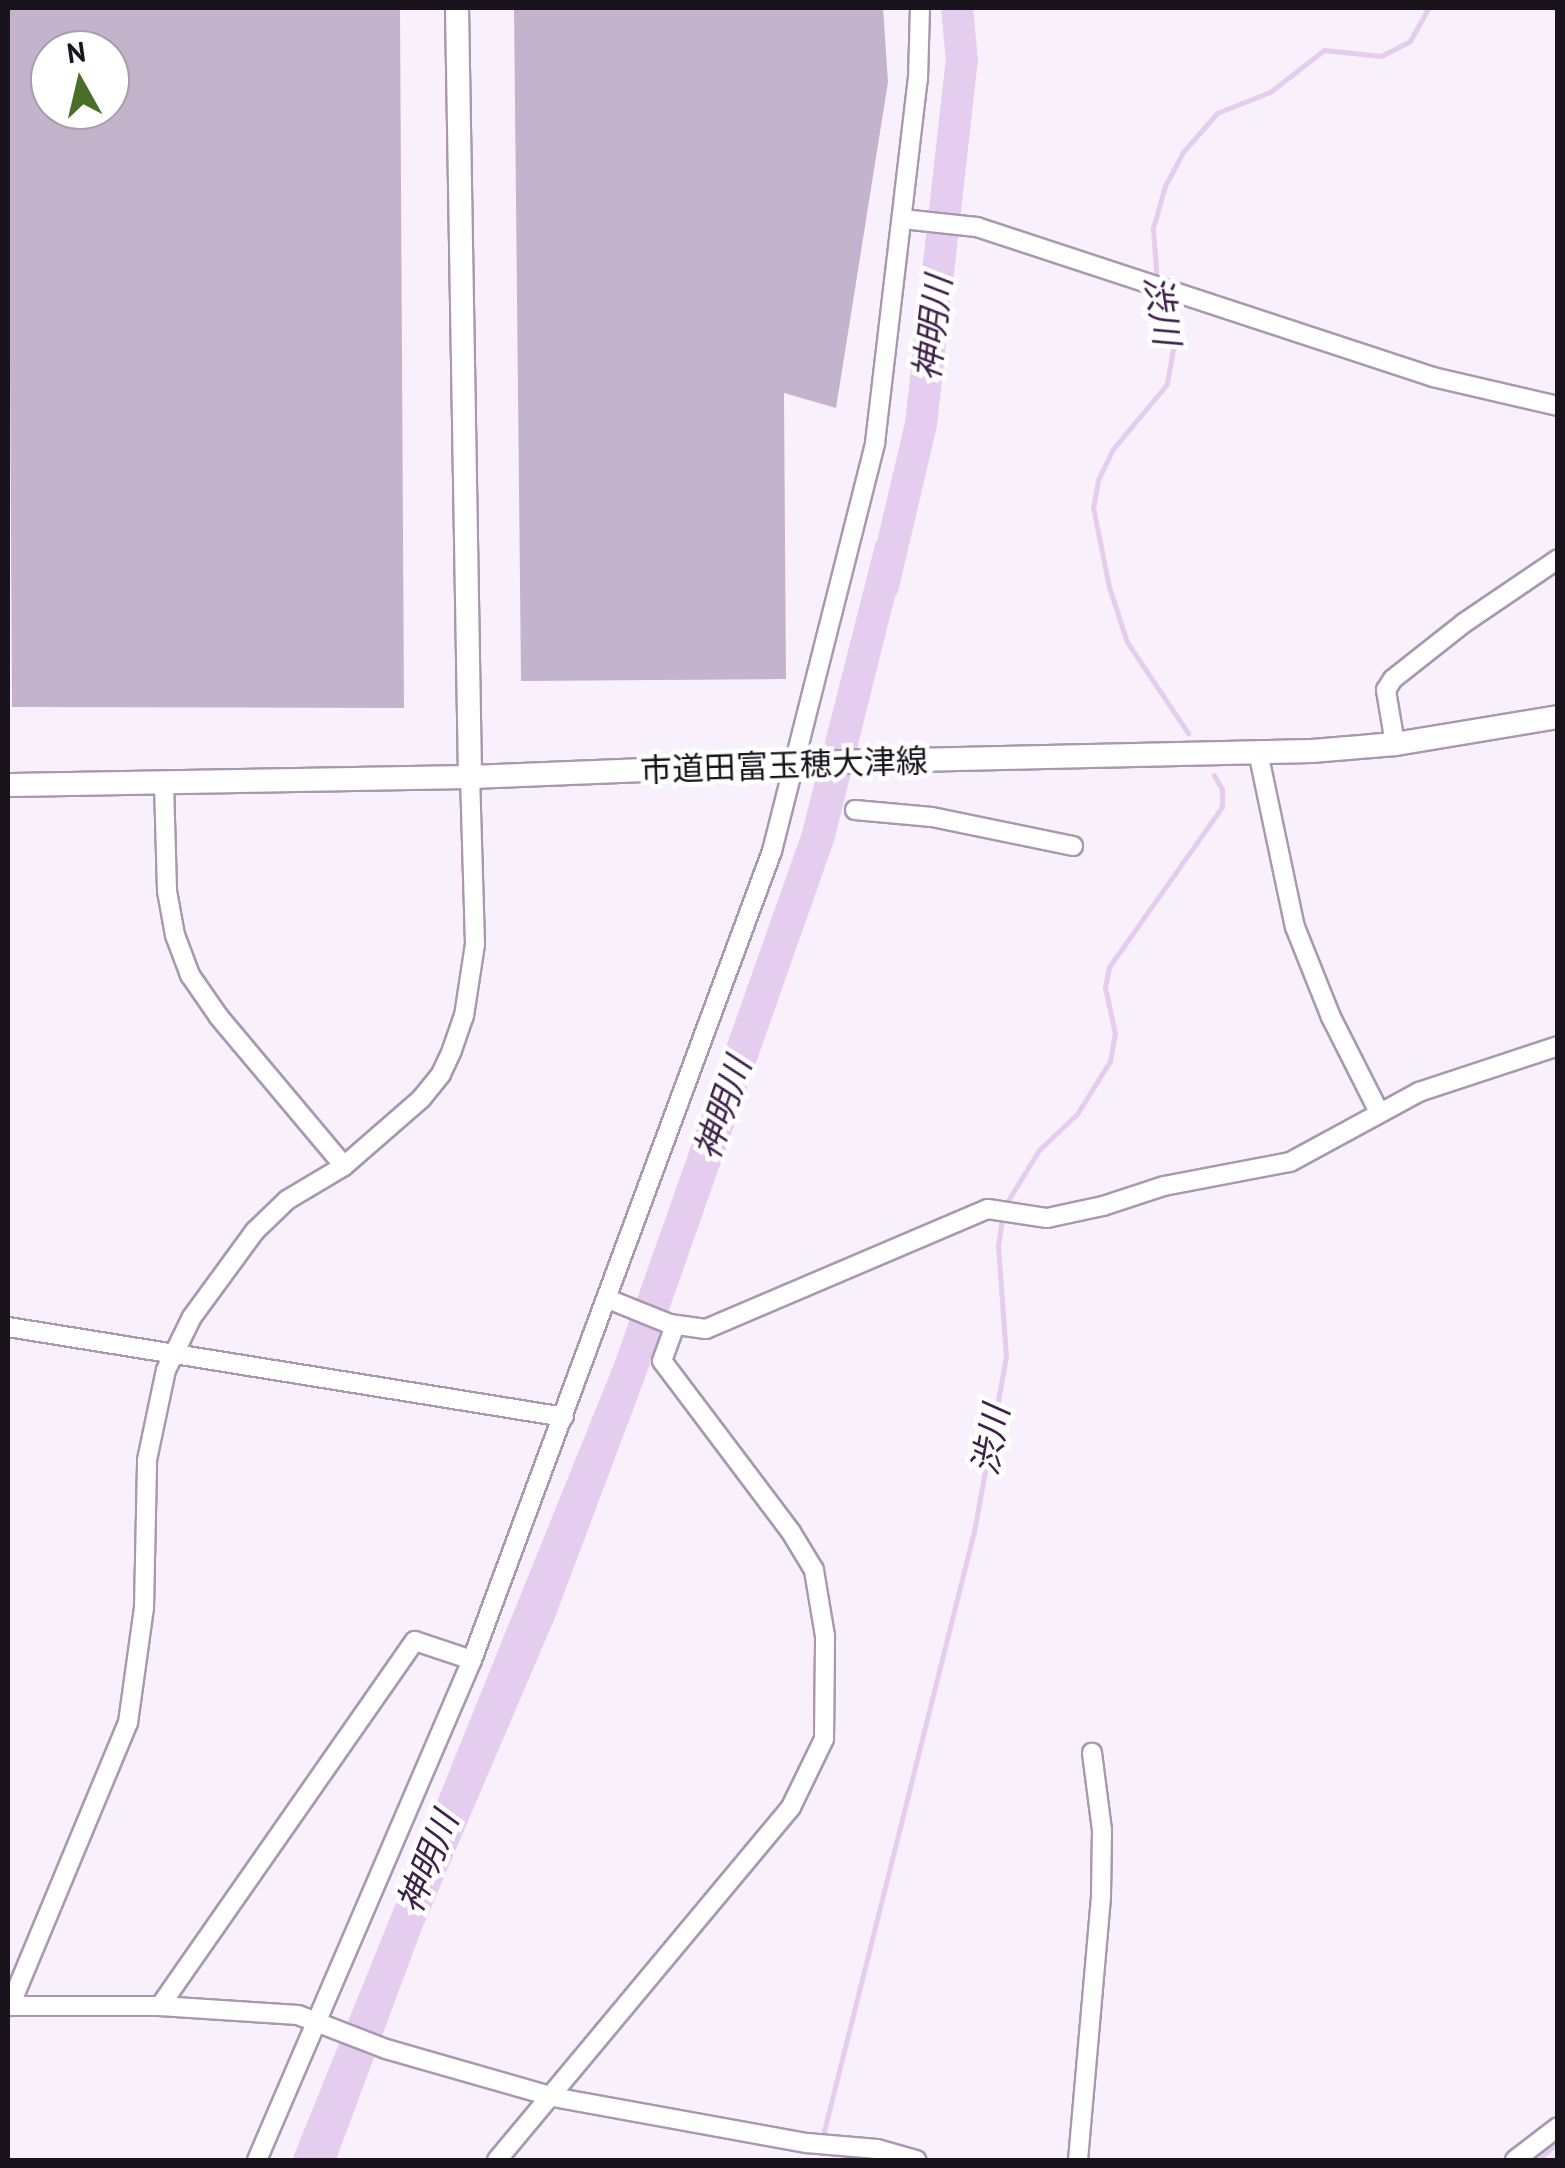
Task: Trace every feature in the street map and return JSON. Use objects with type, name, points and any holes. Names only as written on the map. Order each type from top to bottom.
[{"type":"street","points":[[457,8],[475,944],[464,1016],[441,1074],[421,1099],[344,1166],[287,1200],[255,1231],[192,1317],[175,1351],[154,1411],[147,1460],[144,1608],[128,1723],[9,2006],[160,2006],[298,2015],[386,2049],[553,2097],[807,2143],[836,2143],[916,2160]]},
{"type":"street","points":[[257,2160],[326,2025],[564,1417],[615,1302],[772,851],[796,795],[875,443],[909,219],[920,8]]},
{"type":"street","points":[[909,219],[977,227],[1434,377],[1558,406]]},
{"type":"street","points":[[1395,744],[1386,690],[1393,680],[1464,623],[1558,559]]},
{"type":"street","name":"市道田富玉穂大津線","points":[[8,785],[470,776],[1258,752],[1395,744],[1558,717]]},
{"type":"street","points":[[1258,752],[1295,926],[1331,1017],[1378,1110]]},
{"type":"street","points":[[164,783],[167,892],[175,935],[190,975],[218,1018],[344,1166]]},
{"type":"street","points":[[855,810],[932,816],[1072,846]]},
{"type":"street","points":[[615,1302],[672,1325],[706,1329],[988,1208],[1047,1218],[1103,1206],[1179,1182],[1290,1162],[1378,1110],[1558,1046]]},
{"type":"street","points":[[497,2160],[791,1807],[824,1738],[825,1636],[814,1570],[792,1532],[662,1361],[672,1325]]},
{"type":"street","points":[[8,1327],[564,1417]]},
{"type":"street","points":[[160,2006],[415,1641],[472,1660]]},
{"type":"street","points":[[1078,2160],[1101,1895],[1102,1830],[1092,1753]]},
{"type":"street","points":[[1516,2160],[1558,2127]]},
{"type":"water","points":[[876,541],[908,544],[834,841],[645,1378],[554,1620],[421,1931],[336,2160],[292,2160],[614,1364],[802,832]]},
{"type":"building","points":[[8,8],[400,8],[404,708],[12,707]]},
{"type":"building","points":[[514,8],[883,8],[888,82],[836,408],[784,393],[786,679],[521,681]]},
{"type":"waterway","name":"神明川","points":[[883,586],[921,424],[962,61],[957,8]]},
{"type":"waterway","name":"渋川","points":[[1157,283],[1153,228],[1165,186],[1183,152],[1217,113],[1270,92],[1324,50],[1381,56],[1410,41],[1428,8]]},
{"type":"waterway","name":"渋川","points":[[1159,294],[1173,349],[1167,384],[1113,449],[1098,480],[1093,507],[1109,587],[1127,642],[1188,733]]},
{"type":"waterway","name":"渋川","points":[[1004,1207],[1039,1150],[1077,1114],[1110,1061],[1115,1034],[1105,987],[1109,967],[1222,807],[1222,789],[1214,775]]},
{"type":"waterway","name":"渋川","points":[[822,2139],[974,1531],[1006,1357],[998,1246],[1002,1217]]},
{"type":"waterway","points":[[1538,2160],[1558,2142]]}]
